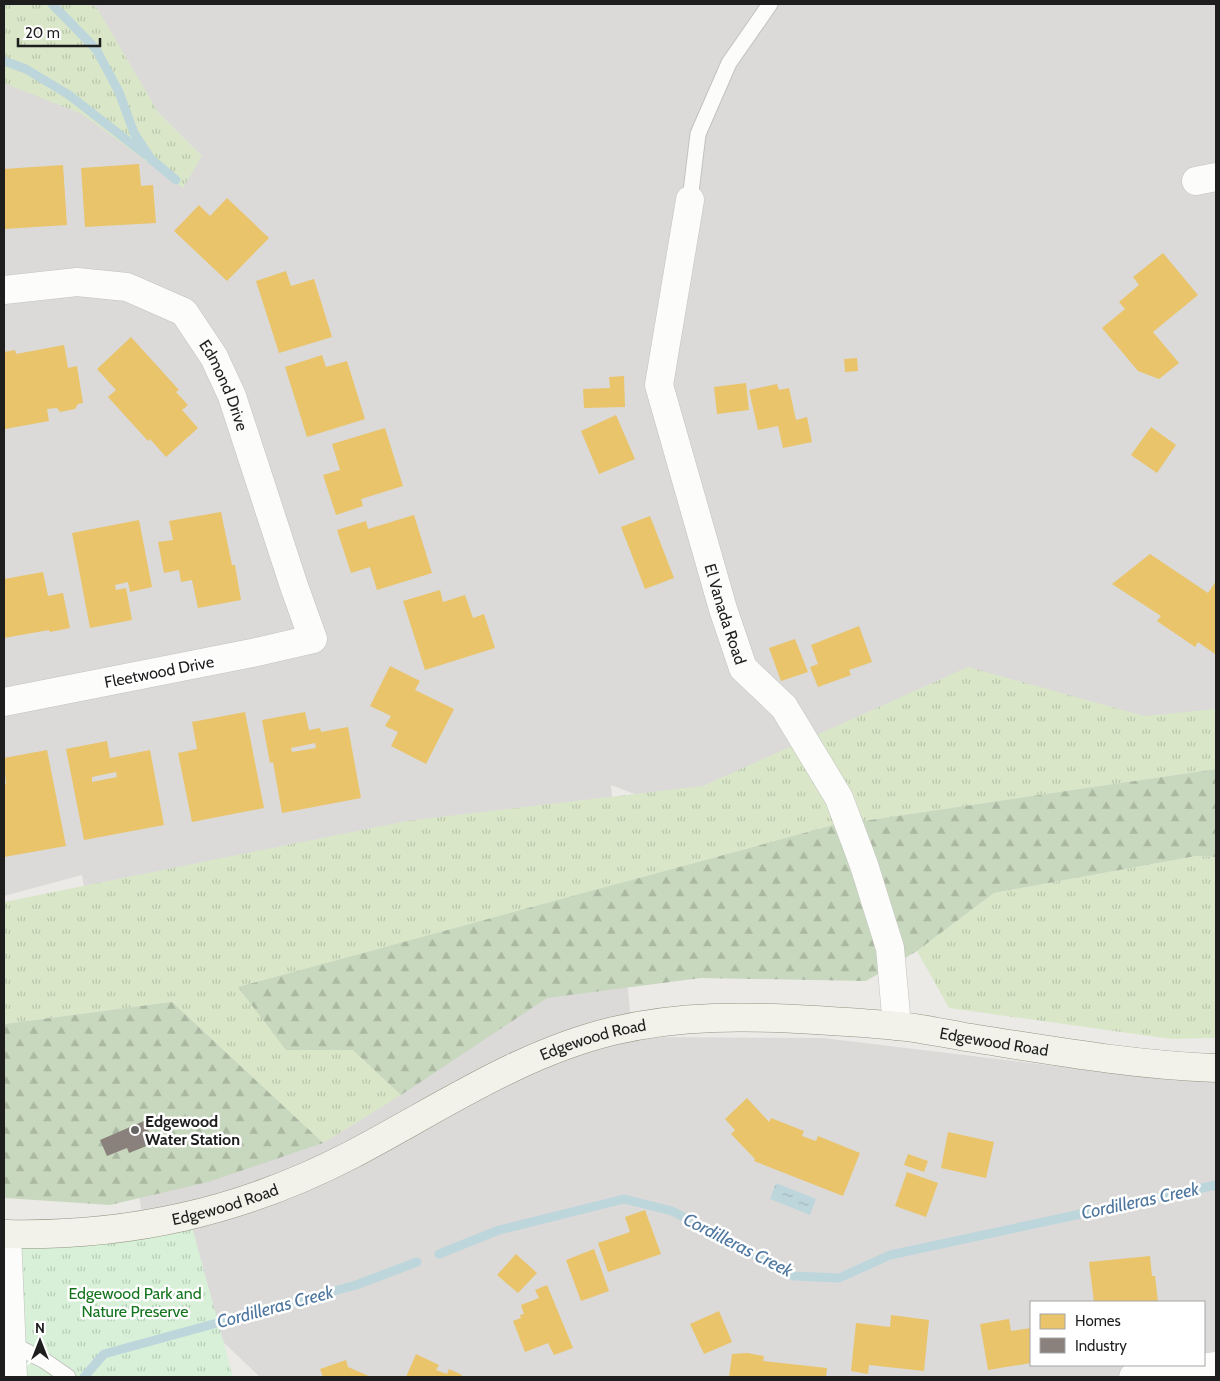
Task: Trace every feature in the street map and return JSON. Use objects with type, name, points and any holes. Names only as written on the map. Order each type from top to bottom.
[{"type":"main road","name":"Edgewood Road","points":[[6,1234],[72,1234],[132,1228],[189,1216],[245,1201],[300,1179],[350,1155],[507,1069],[560,1048],[613,1031],[669,1021],[722,1016],[897,1026],[1128,1062],[1216,1068]]},
{"type":"street","name":"El Vanada Road","points":[[690,200],[659,385],[723,610],[743,668],[784,707],[839,798],[864,865],[890,948],[897,1026]]},
{"type":"street","name":"Edmond Drive","points":[[4,290],[76,282],[127,287],[184,312],[214,357],[232,396],[313,639]]},
{"type":"street","name":"Fleetwood Drive","points":[[4,702],[243,655],[313,639]]},
{"type":"street","points":[[6,1234],[12,1360]]},
{"type":"street","points":[[1133,1377],[1216,1366]]},
{"type":"lane","points":[[690,200],[698,134],[729,63],[770,4]]},
{"type":"lane","points":[[12,1360],[45,1361],[68,1377]]},
{"type":"shaded area","points":[[4,4],[1216,4],[1216,755],[837,871],[611,785],[632,1037],[823,1038],[1104,1072],[1216,1079],[1216,1377],[260,1377],[153,1275],[82,875],[4,896]]},
{"type":"green space","points":[[4,4],[89,4],[97,8],[158,112],[202,156],[183,188],[82,114],[4,83]]},
{"type":"green space","points":[[968,667],[1144,716],[1216,709],[1216,769],[830,826],[239,987],[286,1050],[353,1050],[401,1095],[323,1143],[172,1002],[4,1024],[4,902],[407,821],[703,786]]},
{"type":"green space","points":[[1216,769],[1216,857],[1196,856],[994,893],[917,951],[866,981],[701,978],[547,998],[401,1095],[353,1050],[286,1050],[238,987],[830,826]]},
{"type":"green space","points":[[1196,856],[1216,857],[1216,1038],[1171,1039],[949,1008],[917,951],[994,893]]},
{"type":"green space","points":[[172,1002],[323,1143],[208,1182],[110,1205],[5,1198],[4,1024]]},
{"type":"green space","name":"Edgewood Park and Nature Preserve","points":[[189,1216],[233,1377],[4,1377],[4,1234]]},
{"type":"water","points":[[776,1183],[816,1199],[810,1215],[770,1199]]},
{"type":"building: Homes","points":[[139,164],[141,186],[153,185],[156,223],[85,227],[81,168]]},
{"type":"building: Homes","points":[[63,165],[67,225],[4,229],[4,169]]},
{"type":"building: Homes","points":[[227,198],[269,238],[227,281],[174,231],[199,205],[210,216]]},
{"type":"building: Homes","points":[[1163,253],[1198,295],[1153,332],[1179,363],[1159,379],[1138,371],[1102,328],[1125,309],[1119,302],[1139,285],[1133,277]]},
{"type":"building: Homes","points":[[286,271],[291,286],[314,279],[332,337],[279,353],[256,281]]},
{"type":"building: Homes","points":[[131,337],[179,390],[176,392],[188,405],[182,410],[198,428],[166,457],[150,439],[148,441],[108,397],[116,390],[97,369]]},
{"type":"building: Homes","points":[[64,345],[68,368],[77,366],[83,403],[78,404],[75,409],[60,412],[57,408],[47,409],[49,421],[5,429],[4,352],[15,350],[16,354]]},
{"type":"building: Homes","points":[[322,355],[326,367],[347,361],[365,419],[307,437],[285,367]]},
{"type":"building: Homes","points":[[857,358],[858,371],[845,372],[844,359]]},
{"type":"building: Homes","points":[[624,376],[625,407],[584,408],[583,389],[610,388],[609,377]]},
{"type":"building: Homes","points":[[746,383],[749,410],[717,414],[714,387]]},
{"type":"building: Homes","points":[[777,384],[779,390],[789,388],[796,420],[807,417],[812,442],[783,448],[778,426],[758,430],[749,390]]},
{"type":"building: Homes","points":[[616,415],[635,459],[599,474],[581,431]]},
{"type":"building: Homes","points":[[1151,427],[1176,445],[1157,473],[1131,455]]},
{"type":"building: Homes","points":[[385,428],[403,486],[361,499],[363,506],[336,515],[323,475],[340,470],[332,444]]},
{"type":"building: Homes","points":[[221,512],[232,565],[235,565],[241,600],[198,608],[192,580],[181,582],[179,570],[164,573],[158,542],[173,540],[169,521]]},
{"type":"building: Homes","points":[[414,515],[432,573],[377,590],[370,567],[351,573],[337,530],[366,521],[368,529]]},
{"type":"building: Homes","points":[[650,516],[674,578],[645,589],[621,527]]},
{"type":"building: Homes","points":[[139,520],[152,587],[130,592],[128,582],[115,585],[116,590],[126,588],[132,620],[90,628],[72,533]]},
{"type":"building: Homes","points":[[1150,554],[1208,593],[1216,581],[1215,654],[1198,642],[1195,647],[1157,621],[1161,616],[1112,584]]},
{"type":"building: Homes","points":[[43,572],[48,596],[63,593],[70,628],[4,638],[4,579]]},
{"type":"building: Homes","points":[[440,590],[443,602],[465,595],[473,618],[484,614],[495,648],[425,670],[403,601]]},
{"type":"building: Homes","points":[[859,626],[872,662],[849,670],[851,675],[818,687],[810,667],[818,664],[811,645]]},
{"type":"building: Homes","points":[[795,639],[808,672],[781,681],[769,648]]},
{"type":"building: Homes","points":[[390,666],[420,681],[415,690],[454,709],[426,764],[391,746],[398,732],[385,726],[391,716],[370,706]]},
{"type":"building: Homes","points":[[245,712],[264,808],[192,822],[178,753],[197,749],[192,722]]},
{"type":"building: Homes","points":[[305,712],[309,730],[320,728],[321,732],[348,727],[361,798],[282,813],[273,762],[270,763],[262,720]],"holes":[[[315,743],[316,748],[292,752],[291,748]]]},
{"type":"building: Homes","points":[[107,741],[110,758],[150,750],[164,825],[84,840],[66,749]],"holes":[[[116,772],[117,777],[92,782],[92,777]]]},
{"type":"building: Homes","points":[[47,750],[66,846],[4,857],[4,784],[6,784],[4,758]]},
{"type":"building: Homes","points":[[747,1098],[769,1122],[771,1118],[804,1131],[802,1136],[816,1141],[818,1136],[860,1153],[843,1196],[754,1161],[755,1159],[731,1134],[735,1130],[725,1119]]},
{"type":"building: Homes","points":[[948,1132],[994,1142],[986,1178],[941,1168]]},
{"type":"building: Homes","points":[[908,1154],[928,1161],[924,1172],[904,1165]]},
{"type":"building: Homes","points":[[907,1172],[938,1183],[926,1217],[895,1206]]},
{"type":"building: Homes","points":[[645,1210],[661,1254],[608,1272],[598,1243],[630,1232],[625,1217]]},
{"type":"building: Homes","points":[[594,1249],[609,1291],[581,1301],[566,1260]]},
{"type":"building: Homes","points":[[516,1254],[537,1273],[518,1293],[497,1275]]},
{"type":"building: Homes","points":[[1150,1256],[1158,1301],[1094,1301],[1089,1262]]},
{"type":"building: Homes","points":[[547,1285],[573,1348],[554,1355],[548,1343],[525,1352],[513,1321],[521,1318],[520,1315],[524,1314],[521,1305],[539,1298],[535,1290]]},
{"type":"building: Homes","points":[[719,1311],[732,1342],[704,1354],[690,1324]]},
{"type":"building: Homes","points":[[891,1315],[929,1320],[924,1371],[869,1365],[868,1374],[851,1371],[856,1323],[890,1327]]},
{"type":"building: Homes","points":[[1009,1319],[1011,1331],[1030,1328],[1030,1363],[988,1370],[980,1324]]},
{"type":"building: Homes","points":[[747,1353],[764,1356],[763,1361],[827,1368],[826,1377],[729,1377],[732,1354]]},
{"type":"building: Homes","points":[[416,1354],[439,1365],[436,1370],[447,1374],[449,1369],[462,1375],[461,1377],[406,1377]]},
{"type":"building: Homes","points":[[346,1360],[348,1367],[371,1377],[323,1377],[320,1369]]},
{"type":"building: Industry","name":"Edgewood Water Station","points":[[144,1121],[154,1143],[129,1153],[127,1148],[107,1156],[100,1140]]},
{"type":"waterway","points":[[52,4],[96,49],[119,92],[134,133],[151,159],[176,180]]},
{"type":"waterway","points":[[4,61],[26,69],[69,95],[146,155]]},
{"type":"waterway","name":"Cordilleras Creek","points":[[439,1254],[499,1230],[624,1199],[672,1211],[794,1276],[839,1278],[890,1255],[1216,1185]]},
{"type":"waterway","name":"Cordilleras Creek","points":[[84,1377],[104,1354],[356,1285],[417,1262]]},
{"type":"place","name":"Edgewood Water Station","points":[[135,1130]]}]
